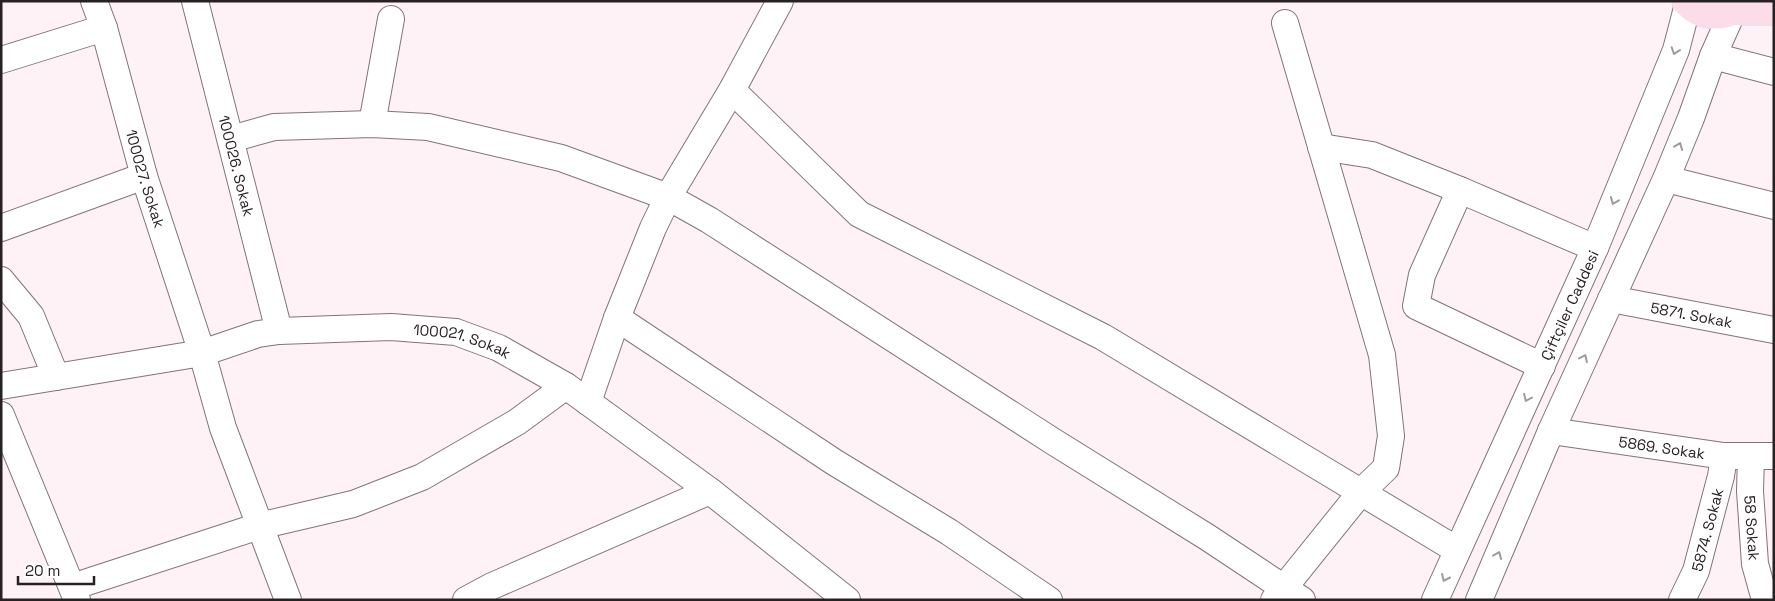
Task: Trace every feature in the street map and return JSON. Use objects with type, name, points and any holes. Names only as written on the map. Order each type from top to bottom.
[{"type":"main road","points":[[1680,2],[1699,12],[1710,15],[1722,15],[1739,6],[1774,11]]},
{"type":"street","name":"100027. Sokak","points":[[94,1],[104,28],[144,176],[202,353],[223,428],[288,600]]},
{"type":"street","name":"100026. Sokak","points":[[195,1],[279,331]]},
{"type":"street","points":[[588,402],[617,318],[653,228],[668,197],[732,90],[780,1]]},
{"type":"street","name":"Çiftçiler Caddesi","points":[[1435,600],[1595,248],[1676,50],[1680,2]]},
{"type":"street","points":[[1479,600],[1551,430],[1666,179],[1691,118],[1713,56],[1739,6]]},
{"type":"street","points":[[372,124],[391,19]]},
{"type":"street","points":[[231,139],[274,127],[372,124],[428,127],[561,158],[668,197],[709,220],[1287,596],[1361,492],[1386,468],[1391,436],[1382,355],[1285,23]]},
{"type":"street","points":[[1,60],[104,28]]},
{"type":"street","points":[[1713,56],[1771,72]]},
{"type":"street","points":[[732,90],[859,214],[1103,337],[1458,550]]},
{"type":"street","points":[[1321,147],[1372,155],[1460,190],[1595,248]]},
{"type":"street","points":[[1,228],[144,176]]},
{"type":"street","points":[[1666,179],[1774,206]]},
{"type":"street","points":[[1460,190],[1422,275],[1416,306],[1542,366]]},
{"type":"street","points":[[1,280],[31,316],[56,377]]},
{"type":"street","name":"5871. Sokak","points":[[1611,299],[1774,330]]},
{"type":"street","points":[[617,318],[834,462],[949,532],[1049,600]]},
{"type":"street","name":"100021. Sokak","points":[[1,386],[202,353],[258,334],[279,331],[391,326],[456,332],[499,348],[566,386],[710,491],[847,600]]},
{"type":"street","points":[[1,415],[74,593],[259,526],[353,504],[422,477],[517,422],[566,386]]},
{"type":"street","name":"5869. Sokak","points":[[1551,430],[1724,456],[1762,456]]},
{"type":"street","name":"5874. Sokak","points":[[1682,600],[1696,571],[1721,476],[1724,456]]},
{"type":"street","name":"58 Sokak","points":[[1762,456],[1750,491],[1755,564],[1765,600]]},
{"type":"street","points":[[466,600],[492,586],[710,491]]}]
